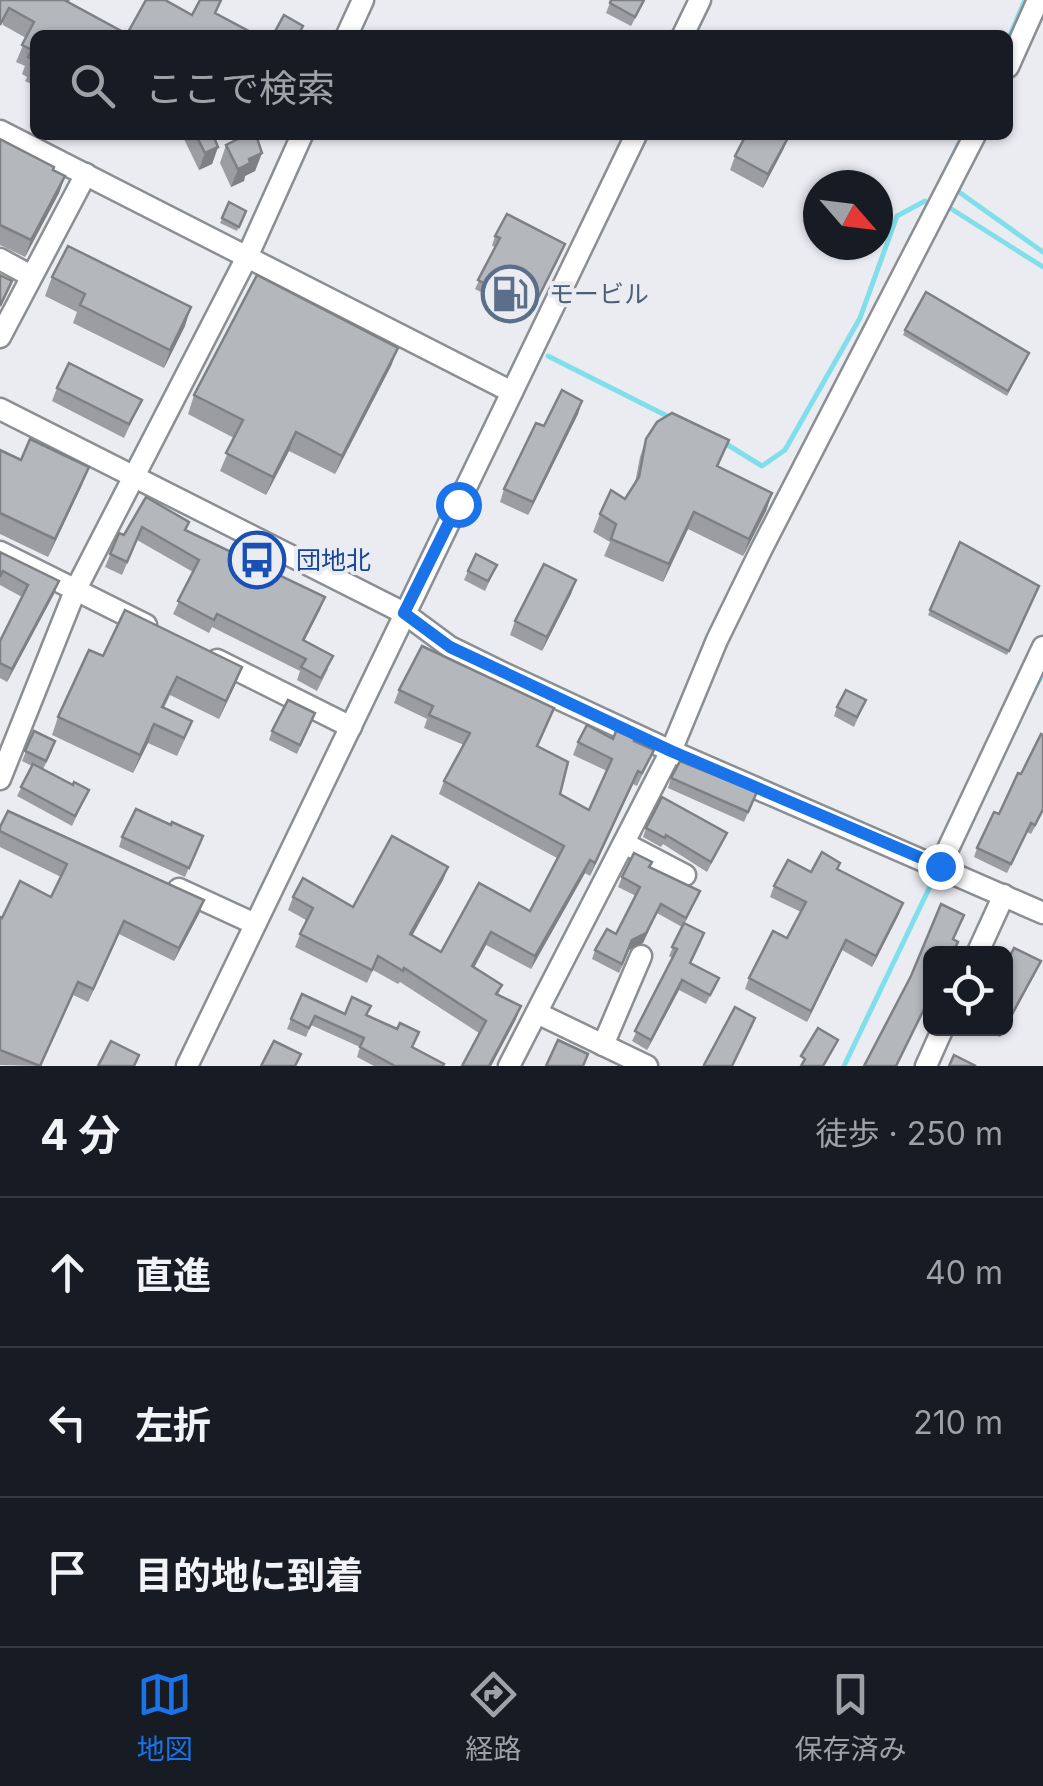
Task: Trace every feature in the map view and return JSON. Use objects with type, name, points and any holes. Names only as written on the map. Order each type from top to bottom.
[{"type":"street","points":[[349,30],[363,0]]},
{"type":"street","points":[[685,30],[700,0]]},
{"type":"street","points":[[1013,56],[1038,0]]},
{"type":"street","points":[[0,131],[512,392]]},
{"type":"street","points":[[0,778],[75,590],[248,255],[300,140]]},
{"type":"street","points":[[187,1066],[634,140]]},
{"type":"street","points":[[509,1066],[671,751],[717,640],[762,548],[972,140]]},
{"type":"street","points":[[0,338],[86,174]]},
{"type":"street","points":[[0,259],[31,276]]},
{"type":"street","points":[[0,409],[404,613],[450,647],[671,751],[1043,913]]},
{"type":"street","points":[[0,552],[161,633]]},
{"type":"street","points":[[940,866],[1043,646]]},
{"type":"street","points":[[196,650],[351,727]]},
{"type":"street","points":[[624,843],[685,875]]},
{"type":"street","points":[[153,878],[255,924]]},
{"type":"street","points":[[981,946],[1004,895]]},
{"type":"street","points":[[603,1045],[641,956]]},
{"type":"street","points":[[537,1013],[646,1066]]},
{"type":"street","points":[[926,1066],[939,1036]]},
{"type":"building","points":[[0,0],[67,0],[120,30],[30,30],[30,49],[22,45],[34,22],[9,8],[0,25]]},
{"type":"building","points":[[146,0],[165,0],[192,15],[200,0],[221,0],[215,13],[247,30],[129,30]]},
{"type":"building","points":[[644,0],[635,17],[610,3]]},
{"type":"building","points":[[284,15],[303,26],[301,30],[276,30]]},
{"type":"building","points":[[0,139],[65,176],[31,240],[0,225]]},
{"type":"building","points":[[198,140],[215,140],[218,147],[205,153]]},
{"type":"building","points":[[236,140],[258,140],[262,153],[238,169],[226,145]]},
{"type":"building","points":[[743,140],[787,140],[768,174],[735,156]]},
{"type":"building","points":[[229,202],[246,211],[239,227],[222,218]]},
{"type":"building","points":[[507,214],[565,244],[533,308],[478,280],[500,238],[495,236]]},
{"type":"building","points":[[68,246],[191,307],[170,350],[80,305],[85,294],[52,277]]},
{"type":"building","points":[[0,275],[12,281],[0,306]]},
{"type":"building","points":[[257,275],[398,348],[342,456],[296,432],[273,477],[226,453],[243,420],[194,395]]},
{"type":"building","points":[[926,292],[1029,353],[1008,391],[905,330]]},
{"type":"building","points":[[69,363],[142,400],[129,424],[57,388]]},
{"type":"building","points":[[562,390],[582,401],[533,502],[504,489],[536,423],[544,426]]},
{"type":"building","points":[[672,413],[729,440],[717,466],[772,493],[749,539],[694,512],[669,564],[611,539],[616,524],[600,514],[611,490],[625,499],[639,477],[646,439],[657,422]]},
{"type":"building","points":[[30,439],[89,467],[55,539],[0,513],[0,450],[21,460]]},
{"type":"building","points":[[146,497],[189,522],[185,530],[325,597],[303,640],[333,656],[321,678],[301,667],[306,659],[217,614],[214,620],[178,601],[199,560],[142,527],[127,562],[110,554],[119,533],[124,535]]},
{"type":"building","points":[[960,542],[1039,586],[1009,651],[930,610]]},
{"type":"building","points":[[0,552],[59,581],[12,669],[0,663],[0,641],[28,585],[3,571],[0,577]]},
{"type":"building","points":[[476,554],[497,565],[488,581],[468,571]]},
{"type":"building","points":[[544,564],[576,580],[547,637],[515,621]]},
{"type":"building","points":[[125,610],[242,667],[226,701],[177,677],[162,707],[192,721],[184,738],[154,724],[140,755],[58,717],[89,650],[103,656]]},
{"type":"building","points":[[422,646],[554,708],[537,746],[568,762],[560,794],[589,810],[612,759],[578,742],[587,725],[613,739],[618,726],[636,735],[634,741],[654,750],[642,773],[638,771],[595,863],[590,860],[535,956],[491,932],[472,966],[502,985],[496,994],[521,1006],[489,1066],[462,1066],[486,1021],[404,968],[403,971],[378,956],[372,970],[300,934],[313,908],[293,897],[303,878],[353,907],[392,836],[448,867],[410,934],[441,952],[479,883],[530,911],[564,846],[444,781],[470,733],[429,715],[433,706],[399,690]]},
{"type":"building","points":[[846,690],[866,700],[857,717],[837,707]]},
{"type":"building","points":[[288,700],[315,713],[300,745],[272,731]]},
{"type":"building","points":[[34,731],[55,741],[46,761],[25,751]]},
{"type":"building","points":[[1041,734],[1043,809],[1035,825],[1031,823],[1011,864],[977,848]]},
{"type":"building","points":[[680,761],[757,792],[748,812],[671,778]]},
{"type":"building","points":[[33,764],[89,790],[75,816],[21,787]]},
{"type":"building","points":[[662,797],[727,833],[711,862],[666,835],[665,838],[646,828]]},
{"type":"building","points":[[136,809],[203,836],[189,868],[122,837]]},
{"type":"building","points":[[8,811],[204,900],[179,948],[124,921],[93,989],[78,982],[40,1066],[0,1050],[0,917],[20,881],[51,897],[67,864],[0,831]]},
{"type":"building","points":[[822,852],[840,863],[837,869],[903,903],[876,956],[846,940],[811,1011],[749,978],[773,931],[787,938],[806,902],[774,886],[788,860],[811,872]]},
{"type":"building","points":[[634,853],[652,862],[649,867],[700,891],[686,918],[661,904],[646,933],[632,940],[622,964],[595,950],[607,929],[616,934],[640,887],[622,877]]},
{"type":"building","points":[[941,904],[964,915],[953,939],[958,942],[956,946],[924,946]]},
{"type":"building","points":[[684,923],[704,933],[690,963],[719,978],[710,995],[682,980],[651,1040],[635,1031],[677,949],[672,947]]},
{"type":"building","points":[[923,947],[923,1011],[896,1066],[864,1066]]},
{"type":"building","points":[[1013,950],[1041,961],[1013,1012]]},
{"type":"building","points":[[302,994],[345,1014],[352,997],[371,1006],[366,1015],[397,1029],[400,1023],[419,1032],[412,1047],[443,1066],[395,1066],[360,1047],[364,1038],[315,1016],[309,1028],[291,1019]]},
{"type":"building","points":[[735,1007],[755,1018],[732,1066],[705,1066],[704,1065]]},
{"type":"building","points":[[818,1028],[838,1040],[823,1066],[801,1066],[805,1059],[801,1056]]},
{"type":"building","points":[[558,1040],[588,1054],[583,1066],[546,1066]]},
{"type":"building","points":[[111,1041],[139,1055],[134,1066],[98,1066]]},
{"type":"building","points":[[274,1041],[301,1054],[295,1066],[261,1066]]},
{"type":"building","points":[[954,1055],[976,1066],[949,1066]]},
{"type":"waterway","points":[[1012,30],[1025,0]]},
{"type":"waterway","points":[[941,180],[961,140]]},
{"type":"waterway","points":[[959,192],[1043,252]]},
{"type":"waterway","points":[[723,442],[762,466],[785,450],[860,318],[897,216],[925,201]]},
{"type":"waterway","points":[[950,208],[1043,267]]},
{"type":"waterway","points":[[548,356],[673,419]]},
{"type":"waterway","points":[[1030,697],[1043,673]]},
{"type":"waterway","points":[[844,1066],[936,874]]},
{"type":"place","name":"モービル","points":[[510,294]]},
{"type":"place","name":"団地北","points":[[257,560]]},
{"type":"route","points":[[458,504],[404,613],[450,647],[671,751],[940,866]]}]
